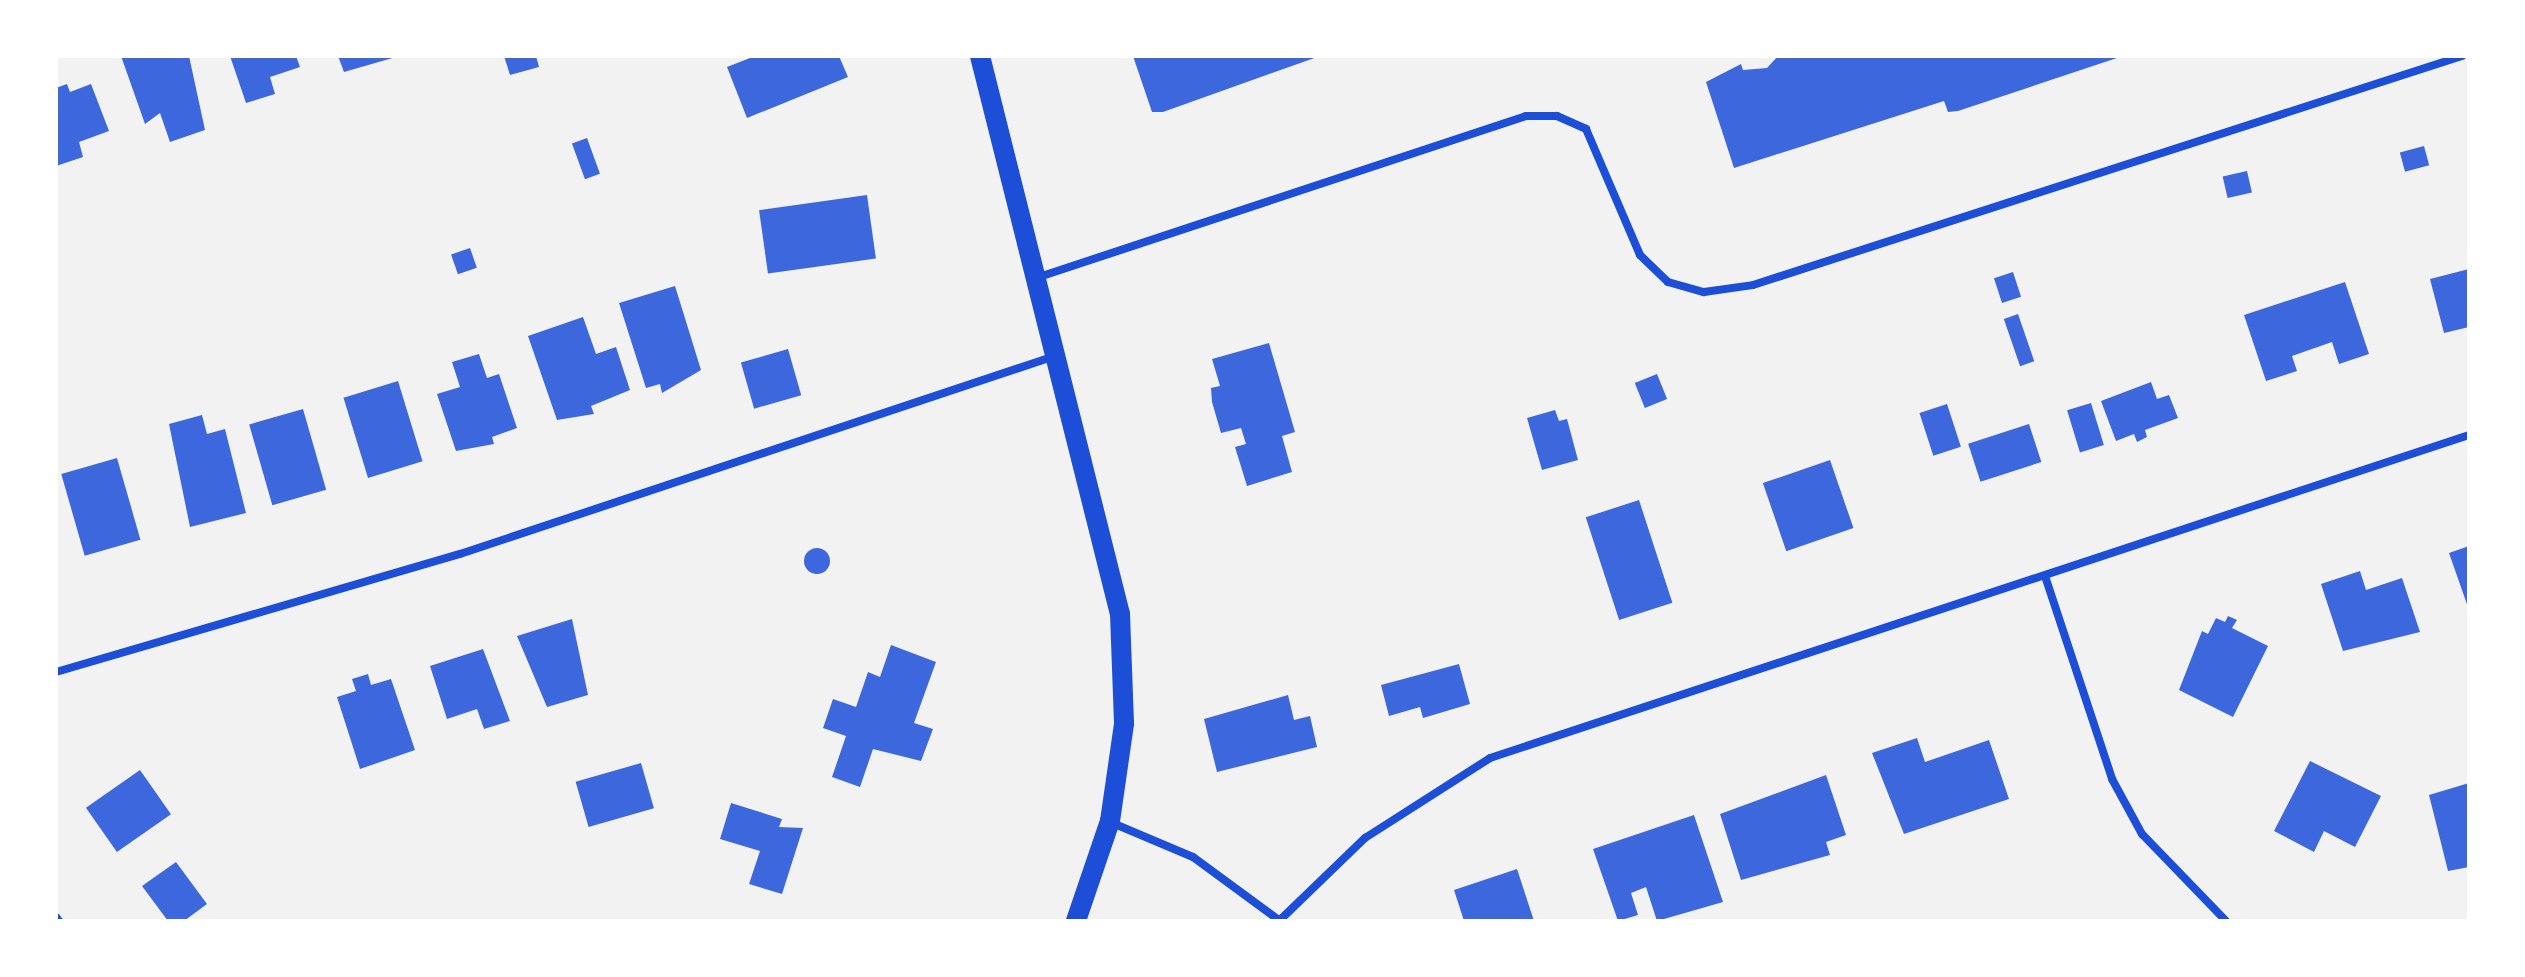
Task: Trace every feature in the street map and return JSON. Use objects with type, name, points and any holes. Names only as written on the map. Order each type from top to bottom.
[{"type":"main road","points":[[980,56],[1059,354],[1120,614],[1124,724],[1110,821],[1076,921]]},
{"type":"street","points":[[1039,277],[1526,116],[1557,116],[1586,129],[1640,255],[1668,282],[1704,292],[1753,285],[2462,56]]},
{"type":"street","points":[[56,672],[460,554],[1059,354]]},
{"type":"street","points":[[1110,821],[1193,857],[1279,921],[1365,838],[1490,758],[2469,435]]},
{"type":"street","points":[[2045,576],[2112,779],[2142,834],[2226,921]]},
{"type":"building","points":[[121,56],[189,56],[205,130],[170,142],[160,113],[145,124]]},
{"type":"building","points":[[230,56],[296,56],[300,67],[270,77],[275,94],[246,103]]},
{"type":"building","points":[[338,56],[396,56],[396,57],[344,72]]},
{"type":"building","points":[[504,56],[536,56],[539,67],[510,75]]},
{"type":"building","points":[[755,56],[839,56],[848,77],[747,118],[727,67]]},
{"type":"building","points":[[1133,56],[1320,56],[1163,112],[1152,112]]},
{"type":"building","points":[[1778,56],[2120,57],[1958,111],[1948,112],[1944,101],[1734,168],[1706,82],[1741,64],[1743,70],[1767,68]]},
{"type":"building","points":[[67,84],[70,92],[91,84],[109,131],[79,142],[83,157],[56,166],[56,88]]},
{"type":"building","points":[[587,138],[600,174],[585,179],[572,143]]},
{"type":"building","points":[[2424,146],[2429,165],[2405,172],[2400,152]]},
{"type":"building","points":[[2247,171],[2252,192],[2228,198],[2223,177]]},
{"type":"building","points":[[867,195],[876,258],[768,274],[759,210]]},
{"type":"building","points":[[470,248],[477,268],[458,274],[451,255]]},
{"type":"building","points":[[2469,269],[2469,327],[2444,333],[2430,279]]},
{"type":"building","points":[[2013,272],[2021,297],[2002,303],[1994,278]]},
{"type":"building","points":[[2345,282],[2369,354],[2339,364],[2332,342],[2292,356],[2297,371],[2266,381],[2244,315]]},
{"type":"building","points":[[675,286],[701,370],[662,393],[660,384],[646,388],[619,303]]},
{"type":"building","points":[[2018,314],[2034,361],[2020,366],[2004,319]]},
{"type":"building","points":[[583,317],[596,354],[616,347],[630,390],[591,406],[594,414],[557,420],[528,336]]},
{"type":"building","points":[[1269,343],[1295,432],[1282,436],[1292,472],[1247,486],[1235,447],[1246,444],[1241,428],[1221,433],[1212,402],[1211,388],[1220,386],[1212,359]]},
{"type":"building","points":[[788,349],[801,395],[754,409],[741,363]]},
{"type":"building","points":[[479,354],[487,378],[499,374],[517,428],[492,437],[494,444],[456,451],[437,394],[460,387],[452,362]]},
{"type":"building","points":[[1657,374],[1667,399],[1645,408],[1635,383]]},
{"type":"building","points":[[398,381],[423,461],[368,478],[343,398]]},
{"type":"building","points":[[2151,382],[2157,399],[2169,395],[2178,418],[2145,430],[2147,437],[2137,442],[2134,434],[2116,441],[2101,401]]},
{"type":"building","points":[[2091,403],[2104,445],[2080,452],[2067,410]]},
{"type":"building","points":[[1947,404],[1961,447],[1933,456],[1919,413]]},
{"type":"building","points":[[303,409],[326,490],[272,505],[249,424]]},
{"type":"building","points":[[1555,410],[1559,421],[1567,419],[1578,460],[1542,470],[1527,418]]},
{"type":"building","points":[[202,415],[207,434],[225,429],[246,513],[190,527],[169,424]]},
{"type":"building","points":[[2029,424],[2041,462],[1980,482],[1968,444]]},
{"type":"building","points":[[117,458],[140,540],[85,556],[61,474]]},
{"type":"building","points":[[1830,460],[1853,528],[1786,551],[1763,483]]},
{"type":"building","points":[[1639,500],[1672,603],[1619,620],[1586,517]]},
{"type":"building","points":[[2469,546],[2469,610],[2449,553]]},
{"type":"building","points":[[817,548],[826,552],[830,561],[826,570],[817,574],[808,570],[804,561],[808,552]]},
{"type":"building","points":[[2360,571],[2366,590],[2402,578],[2420,632],[2343,651],[2321,584]]},
{"type":"building","points":[[2228,616],[2237,620],[2232,628],[2268,646],[2233,717],[2179,690],[2202,631],[2208,634],[2216,618],[2225,622]]},
{"type":"building","points":[[572,619],[588,695],[547,707],[517,636]]},
{"type":"building","points":[[891,645],[936,662],[914,723],[933,729],[921,761],[873,749],[860,787],[832,777],[846,736],[823,728],[833,699],[856,707],[868,672],[880,677]]},
{"type":"building","points":[[483,649],[510,721],[484,729],[477,709],[447,719],[430,666]]},
{"type":"building","points":[[1459,664],[1470,704],[1423,718],[1420,707],[1389,716],[1381,685]]},
{"type":"building","points":[[368,674],[371,685],[391,679],[415,750],[360,769],[337,697],[356,691],[352,679]]},
{"type":"building","points":[[1288,695],[1294,720],[1310,716],[1317,747],[1217,772],[1204,719]]},
{"type":"building","points":[[1917,738],[1925,762],[1989,740],[2009,799],[1904,834],[1872,753]]},
{"type":"building","points":[[2310,761],[2381,796],[2355,847],[2324,831],[2314,852],[2274,831]]},
{"type":"building","points":[[641,763],[654,808],[589,827],[576,782]]},
{"type":"building","points":[[140,770],[171,814],[117,852],[86,808]]},
{"type":"building","points":[[1826,775],[1846,835],[1826,842],[1830,855],[1741,880],[1720,814]]},
{"type":"building","points":[[2469,783],[2469,867],[2448,871],[2429,795]]},
{"type":"building","points":[[731,803],[782,819],[779,827],[803,828],[782,894],[749,884],[760,851],[720,839]]},
{"type":"building","points":[[1694,815],[1723,902],[1657,921],[1646,887],[1631,893],[1638,915],[1618,921],[1593,849]]},
{"type":"building","points":[[176,862],[207,904],[184,921],[168,921],[142,886]]},
{"type":"building","points":[[1517,869],[1534,921],[1464,921],[1454,890]]}]
